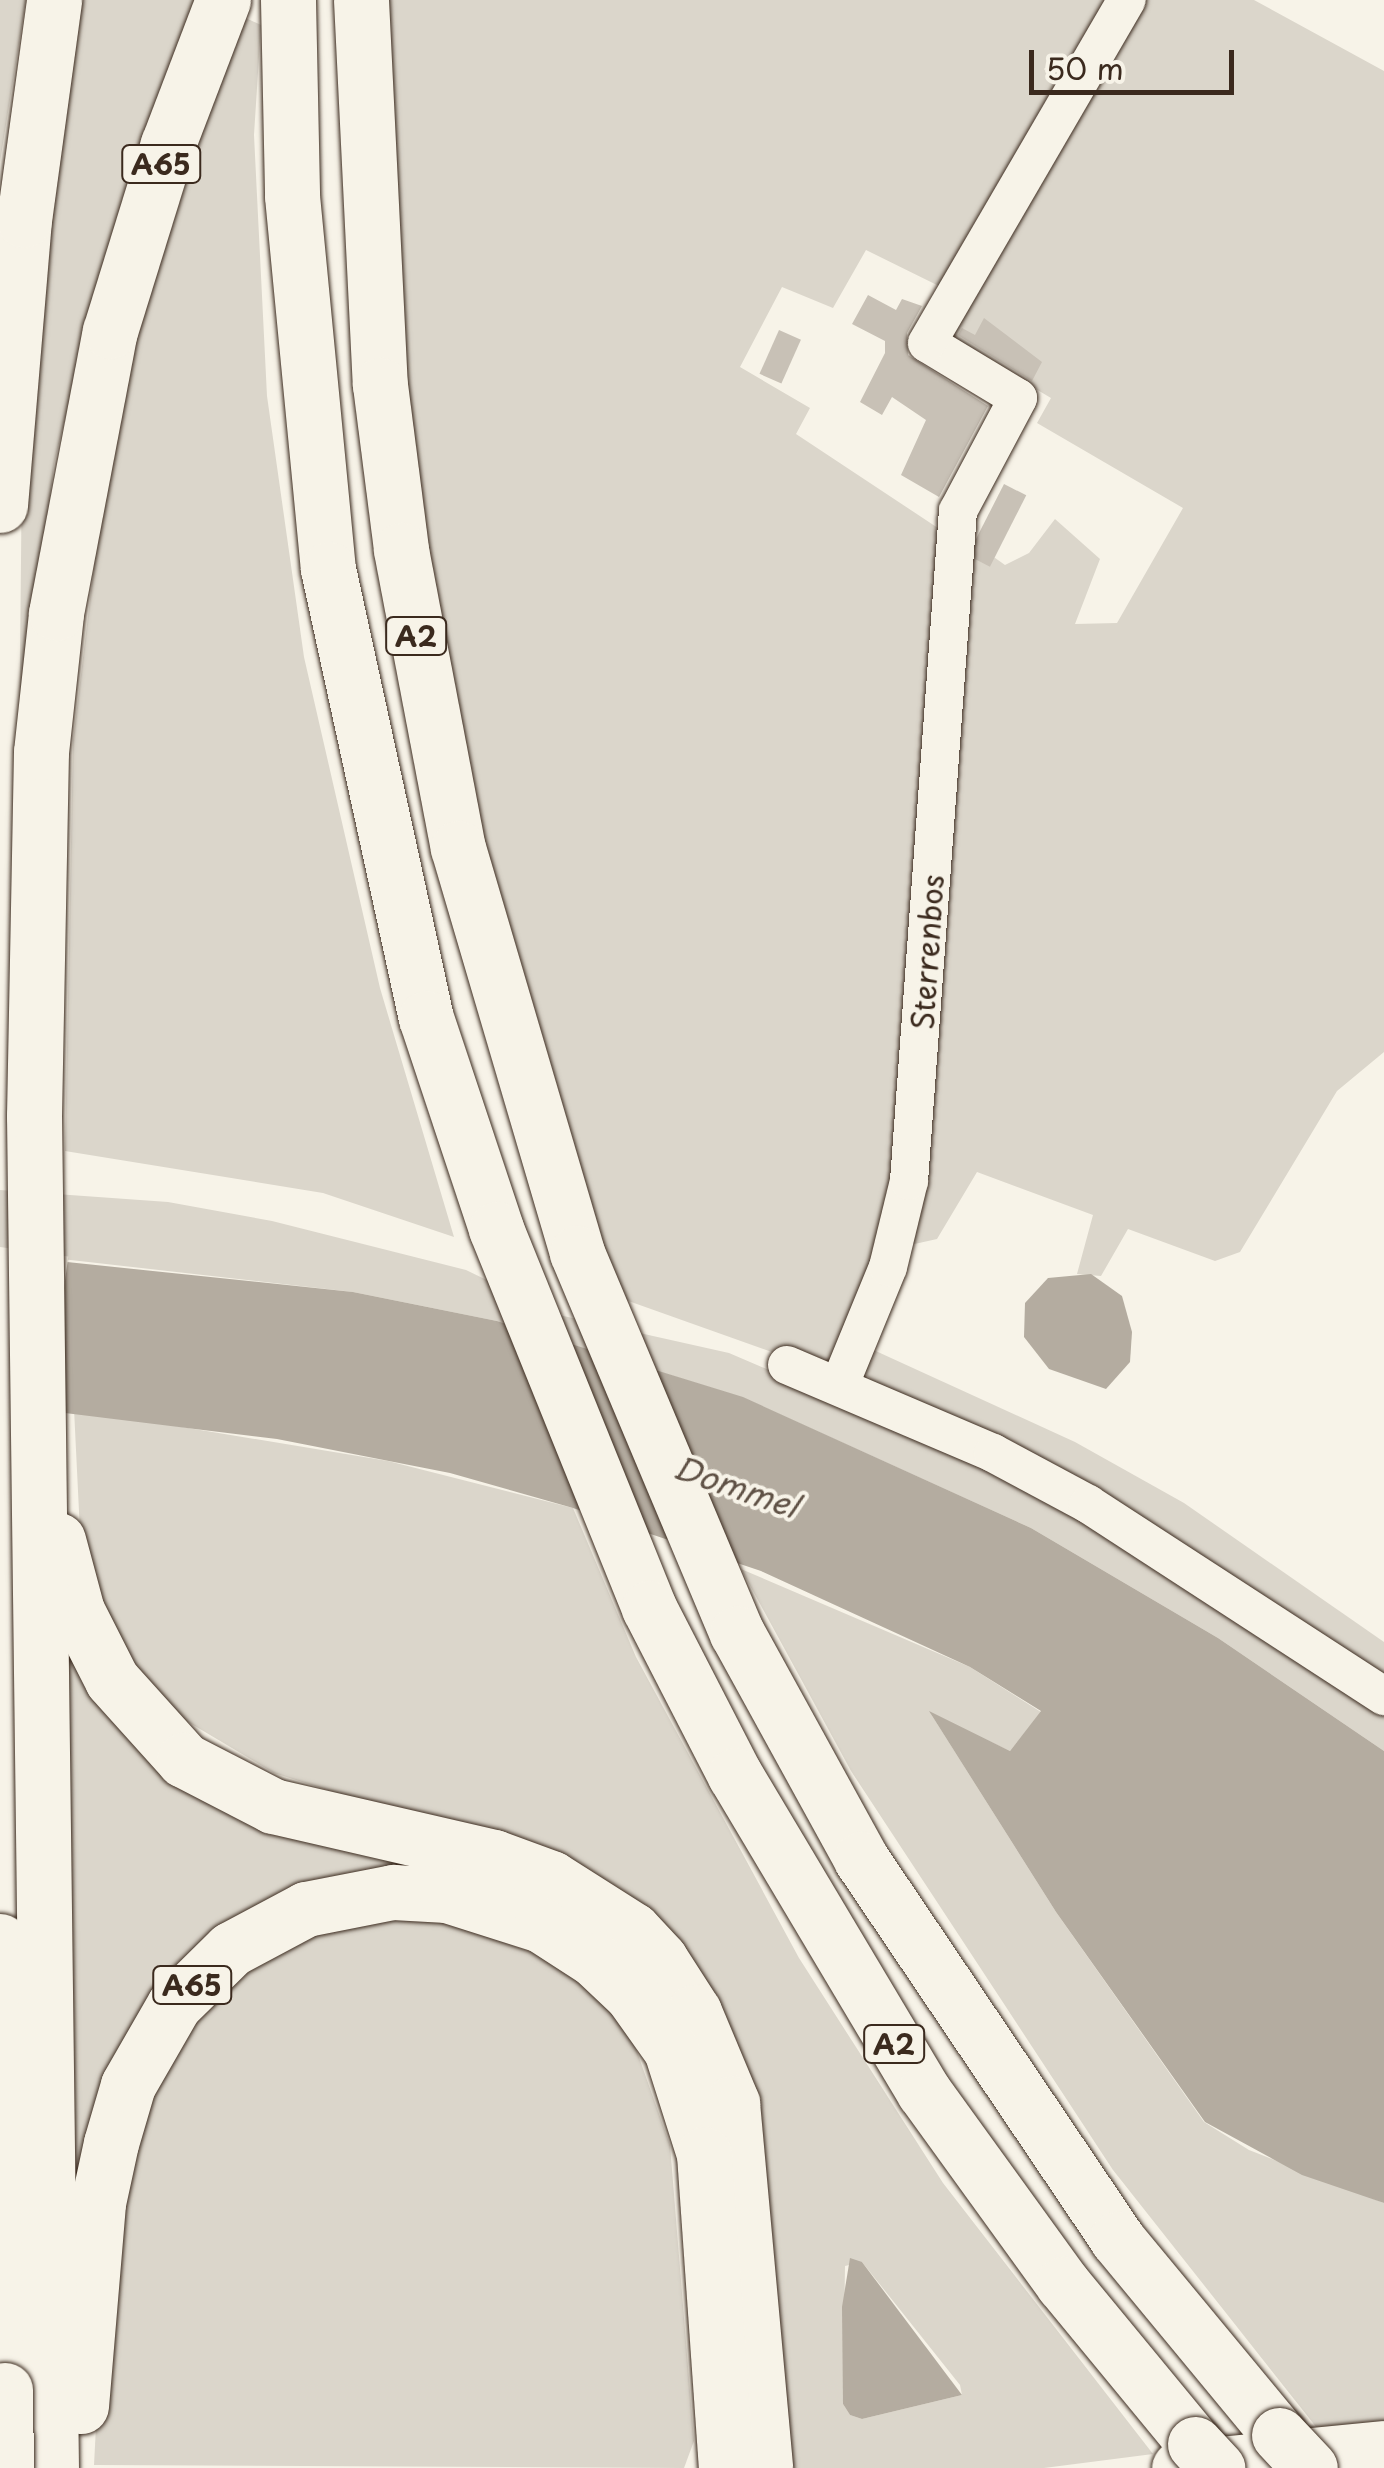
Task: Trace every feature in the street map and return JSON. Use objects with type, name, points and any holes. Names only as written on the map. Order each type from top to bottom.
[{"type":"highway","points":[[0,505],[24,220],[54,0]]},
{"type":"highway","name":"A65","points":[[69,2468],[46,2398],[34,1116],[42,752],[74,506],[132,253],[224,0]]},
{"type":"highway","name":"A2","points":[[288,0],[294,214],[328,570],[426,1018],[496,1230],[650,1608],[734,1775],[924,2092],[1197,2460],[1384,2448]]},
{"type":"highway","name":"A2","points":[[361,0],[378,348],[401,550],[458,848],[577,1253],[737,1633],[861,1859],[983,2050],[1117,2240],[1294,2451]]},
{"type":"highway","name":"A65","points":[[38,1469],[93,1646],[130,1706],[184,1760],[273,1806],[494,1856],[551,1878],[632,1930],[660,1959],[694,2012],[732,2103],[765,2468]]},
{"type":"highway","name":"A65","points":[[6,2468],[46,2398],[128,2085],[174,2005],[231,1949],[306,1909],[393,1892],[447,1895],[498,1907],[575,1946],[632,1994],[671,2050],[704,2154],[726,2468]]},
{"type":"highway","name":"A65","points":[[0,1940],[51,2468]]},
{"type":"street","name":"Sterrenbos","points":[[840,1384],[888,1267],[910,1181],[958,511],[1018,398],[927,343],[1127,0]]},
{"type":"street","points":[[787,1366],[840,1384],[993,1453],[1160,1544],[1384,1696]]},
{"type":"shaded area","points":[[0,0],[26,0],[0,162]]},
{"type":"shaded area","points":[[75,0],[201,0],[83,345],[54,464],[19,762],[22,460]]},
{"type":"shaded area","points":[[381,0],[1114,0],[941,287],[866,250],[833,308],[782,287],[740,367],[810,408],[796,434],[944,532],[894,1211],[829,1364],[808,1365],[620,1298],[499,947],[408,478]]},
{"type":"shaded area","points":[[1135,0],[1254,0],[1384,71],[1384,1052],[1337,1091],[1240,1252],[1215,1261],[1128,1229],[1101,1276],[1077,1274],[1093,1215],[977,1172],[937,1239],[901,1247],[967,538],[1005,565],[1029,553],[1055,519],[1100,559],[1075,624],[1117,623],[1183,508],[1037,423],[1051,398],[943,334]]},
{"type":"shaded area","points":[[239,15],[261,25],[254,135],[267,396],[304,657],[380,988],[454,1237],[323,1193],[65,1151],[73,741],[104,483],[132,353]]},
{"type":"shaded area","points":[[0,1190],[168,1202],[272,1221],[466,1270],[559,1315],[729,1353],[984,1462],[1384,1707],[1384,1751],[1218,1638],[1031,1528],[744,1398],[497,1321],[353,1292],[0,1252]]},
{"type":"shaded area","points":[[867,1347],[1075,1442],[1184,1503],[1384,1642],[1384,1679],[874,1384],[863,1370]]},
{"type":"shaded area","points":[[74,1409],[388,1461],[573,1508],[636,1657],[799,1958],[943,2183],[1153,2454],[1044,2468],[792,2468],[750,2110],[416,1818],[274,1773],[173,1713],[117,1649],[80,1532]],"holes":[[[862,2262],[960,2385],[962,2395],[862,2419],[850,2415],[843,2404],[845,2266]]]},
{"type":"shaded area","points":[[741,1569],[970,1667],[1041,1712],[1010,1751],[931,1714],[1056,1912],[1204,2122],[1249,2150],[1384,2203],[1384,2426],[1324,2437],[1113,2170],[851,1771]]},
{"type":"shaded area","points":[[67,1624],[140,1737],[512,1895],[227,1939],[73,2260]]},
{"type":"shaded area","points":[[430,1917],[560,1962],[614,2009],[636,2049],[670,2145],[694,2441],[684,2468],[94,2465],[106,2234],[127,2141],[190,2016],[290,1938],[359,1919]]},
{"type":"water","name":"Dommel","points":[[67,1262],[353,1292],[497,1321],[743,1397],[1031,1528],[1218,1638],[1384,1751],[1384,2203],[1302,2175],[1205,2122],[1056,1912],[929,1711],[1010,1751],[1041,1711],[970,1667],[761,1571],[573,1508],[450,1473],[277,1439],[0,1405]]},
{"type":"water","points":[[1091,1274],[1122,1296],[1132,1332],[1130,1362],[1106,1389],[1049,1369],[1024,1337],[1025,1303],[1048,1278]]},
{"type":"water","points":[[850,2258],[862,2262],[962,2395],[862,2419],[850,2415],[843,2404],[842,2307]]},
{"type":"pier","points":[[0,1247],[68,1257],[46,1419],[0,1413]]},
{"type":"building","points":[[868,295],[896,310],[902,299],[922,306],[907,333],[908,355],[988,406],[939,497],[901,475],[926,420],[892,397],[882,415],[860,402],[885,353],[885,341],[852,324]]},
{"type":"building","points":[[984,318],[1042,362],[1032,381],[958,335],[962,328],[975,335]]},
{"type":"building","points":[[779,330],[801,340],[781,384],[759,374]]},
{"type":"building","points":[[1004,484],[1026,495],[990,567],[968,555]]}]
